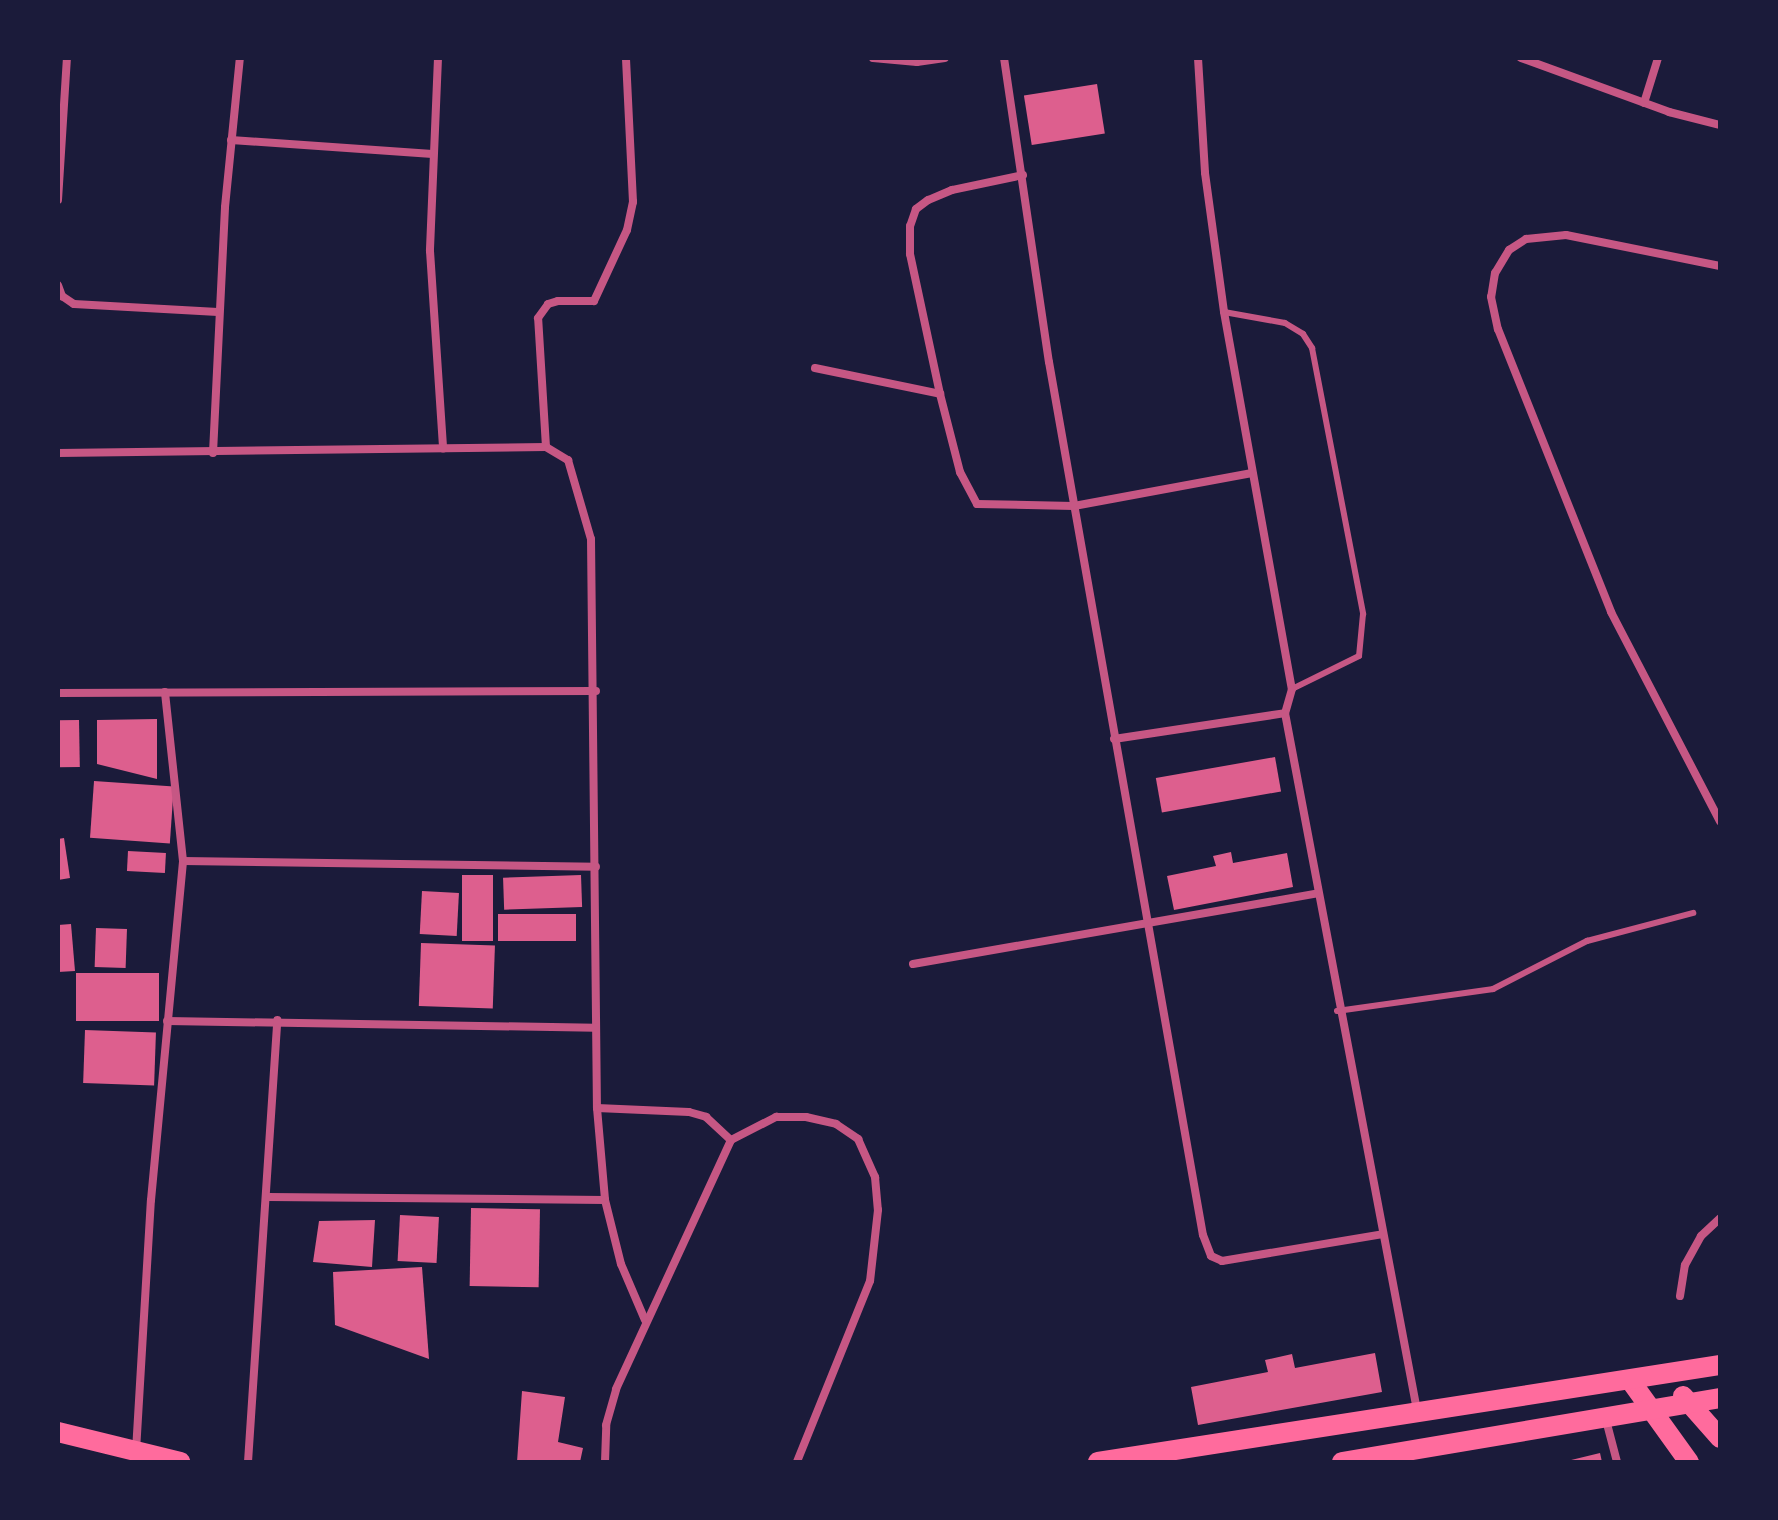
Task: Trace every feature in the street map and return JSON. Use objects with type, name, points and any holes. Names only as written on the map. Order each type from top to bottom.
[{"type":"main road","points":[[1098,1462],[1720,1365]]},
{"type":"main road","points":[[1664,1375],[1720,1438]]},
{"type":"main road","points":[[1630,1380],[1689,1462]]},
{"type":"main road","points":[[1342,1462],[1416,1455],[1605,1416],[1720,1398]]},
{"type":"main road","points":[[58,1432],[180,1462]]},
{"type":"street","points":[[58,200],[67,58]]},
{"type":"street","points":[[213,453],[218,312],[240,58]]},
{"type":"street","points":[[438,58],[430,251],[443,449]]},
{"type":"street","points":[[546,447],[538,318],[548,304],[594,301],[627,230],[633,202],[626,58]]},
{"type":"street","points":[[873,58],[917,62],[945,58]]},
{"type":"street","points":[[1004,58],[1074,506],[1146,926],[1211,1256],[1222,1261],[1383,1234]]},
{"type":"street","points":[[1198,58],[1205,173],[1224,312],[1292,689],[1285,713],[1337,1011],[1417,1411]]},
{"type":"street","points":[[1521,58],[1644,103],[1720,125]]},
{"type":"street","points":[[1644,103],[1658,58]]},
{"type":"street","points":[[231,140],[433,154]]},
{"type":"street","points":[[1023,175],[952,190],[916,209],[910,254],[960,472],[977,504],[1074,506],[1252,473]]},
{"type":"street","points":[[1720,266],[1566,235],[1526,239],[1509,250],[1495,273],[1491,297],[1498,329],[1611,612],[1720,821]]},
{"type":"street","points":[[58,285],[62,296],[74,304],[218,312]]},
{"type":"street","points":[[815,368],[940,394]]},
{"type":"street","points":[[58,453],[546,447],[568,460],[591,539],[596,691],[595,1028],[597,1108],[605,1200],[621,1264],[645,1320]]},
{"type":"street","points":[[58,693],[596,691]]},
{"type":"street","points":[[136,1452],[167,1021],[183,861],[165,692]]},
{"type":"street","points":[[1114,739],[1285,713]]},
{"type":"street","points":[[183,861],[596,867]]},
{"type":"street","points":[[913,964],[1146,926],[1316,894]]},
{"type":"street","points":[[167,1021],[277,1020],[595,1028]]},
{"type":"street","points":[[248,1462],[268,1197],[277,1020]]},
{"type":"street","points":[[597,1108],[689,1112],[706,1117],[731,1140]]},
{"type":"street","points":[[605,1462],[606,1425],[645,1320],[731,1140],[776,1117],[836,1124],[858,1139],[875,1177],[876,1255],[870,1281],[797,1462]]},
{"type":"street","points":[[268,1197],[605,1200]]},
{"type":"street","points":[[1680,1296],[1685,1265],[1701,1236],[1720,1218]]},
{"type":"street","points":[[1605,1416],[1617,1462]]},
{"type":"lane","points":[[1224,312],[1285,323],[1303,334],[1312,348],[1363,614],[1359,656],[1292,689]]},
{"type":"lane","points":[[1337,1011],[1493,989],[1587,941],[1693,913]]},
{"type":"building","points":[[1097,84],[1105,133],[1032,145],[1024,96]]},
{"type":"building","points":[[157,719],[157,779],[97,764],[97,720]]},
{"type":"building","points":[[58,720],[79,720],[80,767],[59,767]]},
{"type":"building","points":[[1275,757],[1281,791],[1162,812],[1156,778]]},
{"type":"building","points":[[94,781],[174,787],[170,843],[90,838]]},
{"type":"building","points":[[64,838],[70,878],[58,880],[58,839]]},
{"type":"building","points":[[128,851],[166,853],[165,873],[127,871]]},
{"type":"building","points":[[1231,852],[1233,863],[1287,853],[1293,887],[1174,910],[1167,876],[1216,866],[1213,856]]},
{"type":"building","points":[[462,875],[493,875],[493,941],[462,941]]},
{"type":"building","points":[[581,875],[582,907],[504,910],[503,878]]},
{"type":"building","points":[[422,891],[459,893],[457,936],[420,934]]},
{"type":"building","points":[[498,914],[576,914],[576,941],[498,941]]},
{"type":"building","points":[[71,924],[75,971],[58,972],[58,925]]},
{"type":"building","points":[[96,928],[127,929],[126,968],[95,967]]},
{"type":"building","points":[[421,943],[495,946],[493,1009],[419,1006]]},
{"type":"building","points":[[76,973],[159,973],[159,1021],[76,1021]]},
{"type":"building","points":[[85,1030],[156,1032],[154,1085],[83,1083]]},
{"type":"building","points":[[471,1208],[540,1209],[539,1287],[470,1286]]},
{"type":"building","points":[[400,1215],[439,1217],[437,1263],[398,1261]]},
{"type":"building","points":[[375,1220],[372,1267],[313,1262],[319,1221]]},
{"type":"building","points":[[422,1267],[429,1359],[335,1325],[333,1272]]},
{"type":"building","points":[[1375,1353],[1382,1392],[1198,1425],[1191,1387],[1268,1372],[1265,1360],[1292,1354],[1295,1368]]},
{"type":"building","points":[[522,1391],[565,1397],[558,1442],[583,1448],[580,1462],[517,1462]]},
{"type":"building","points":[[1600,1453],[1602,1462],[1567,1462],[1567,1461]]}]
